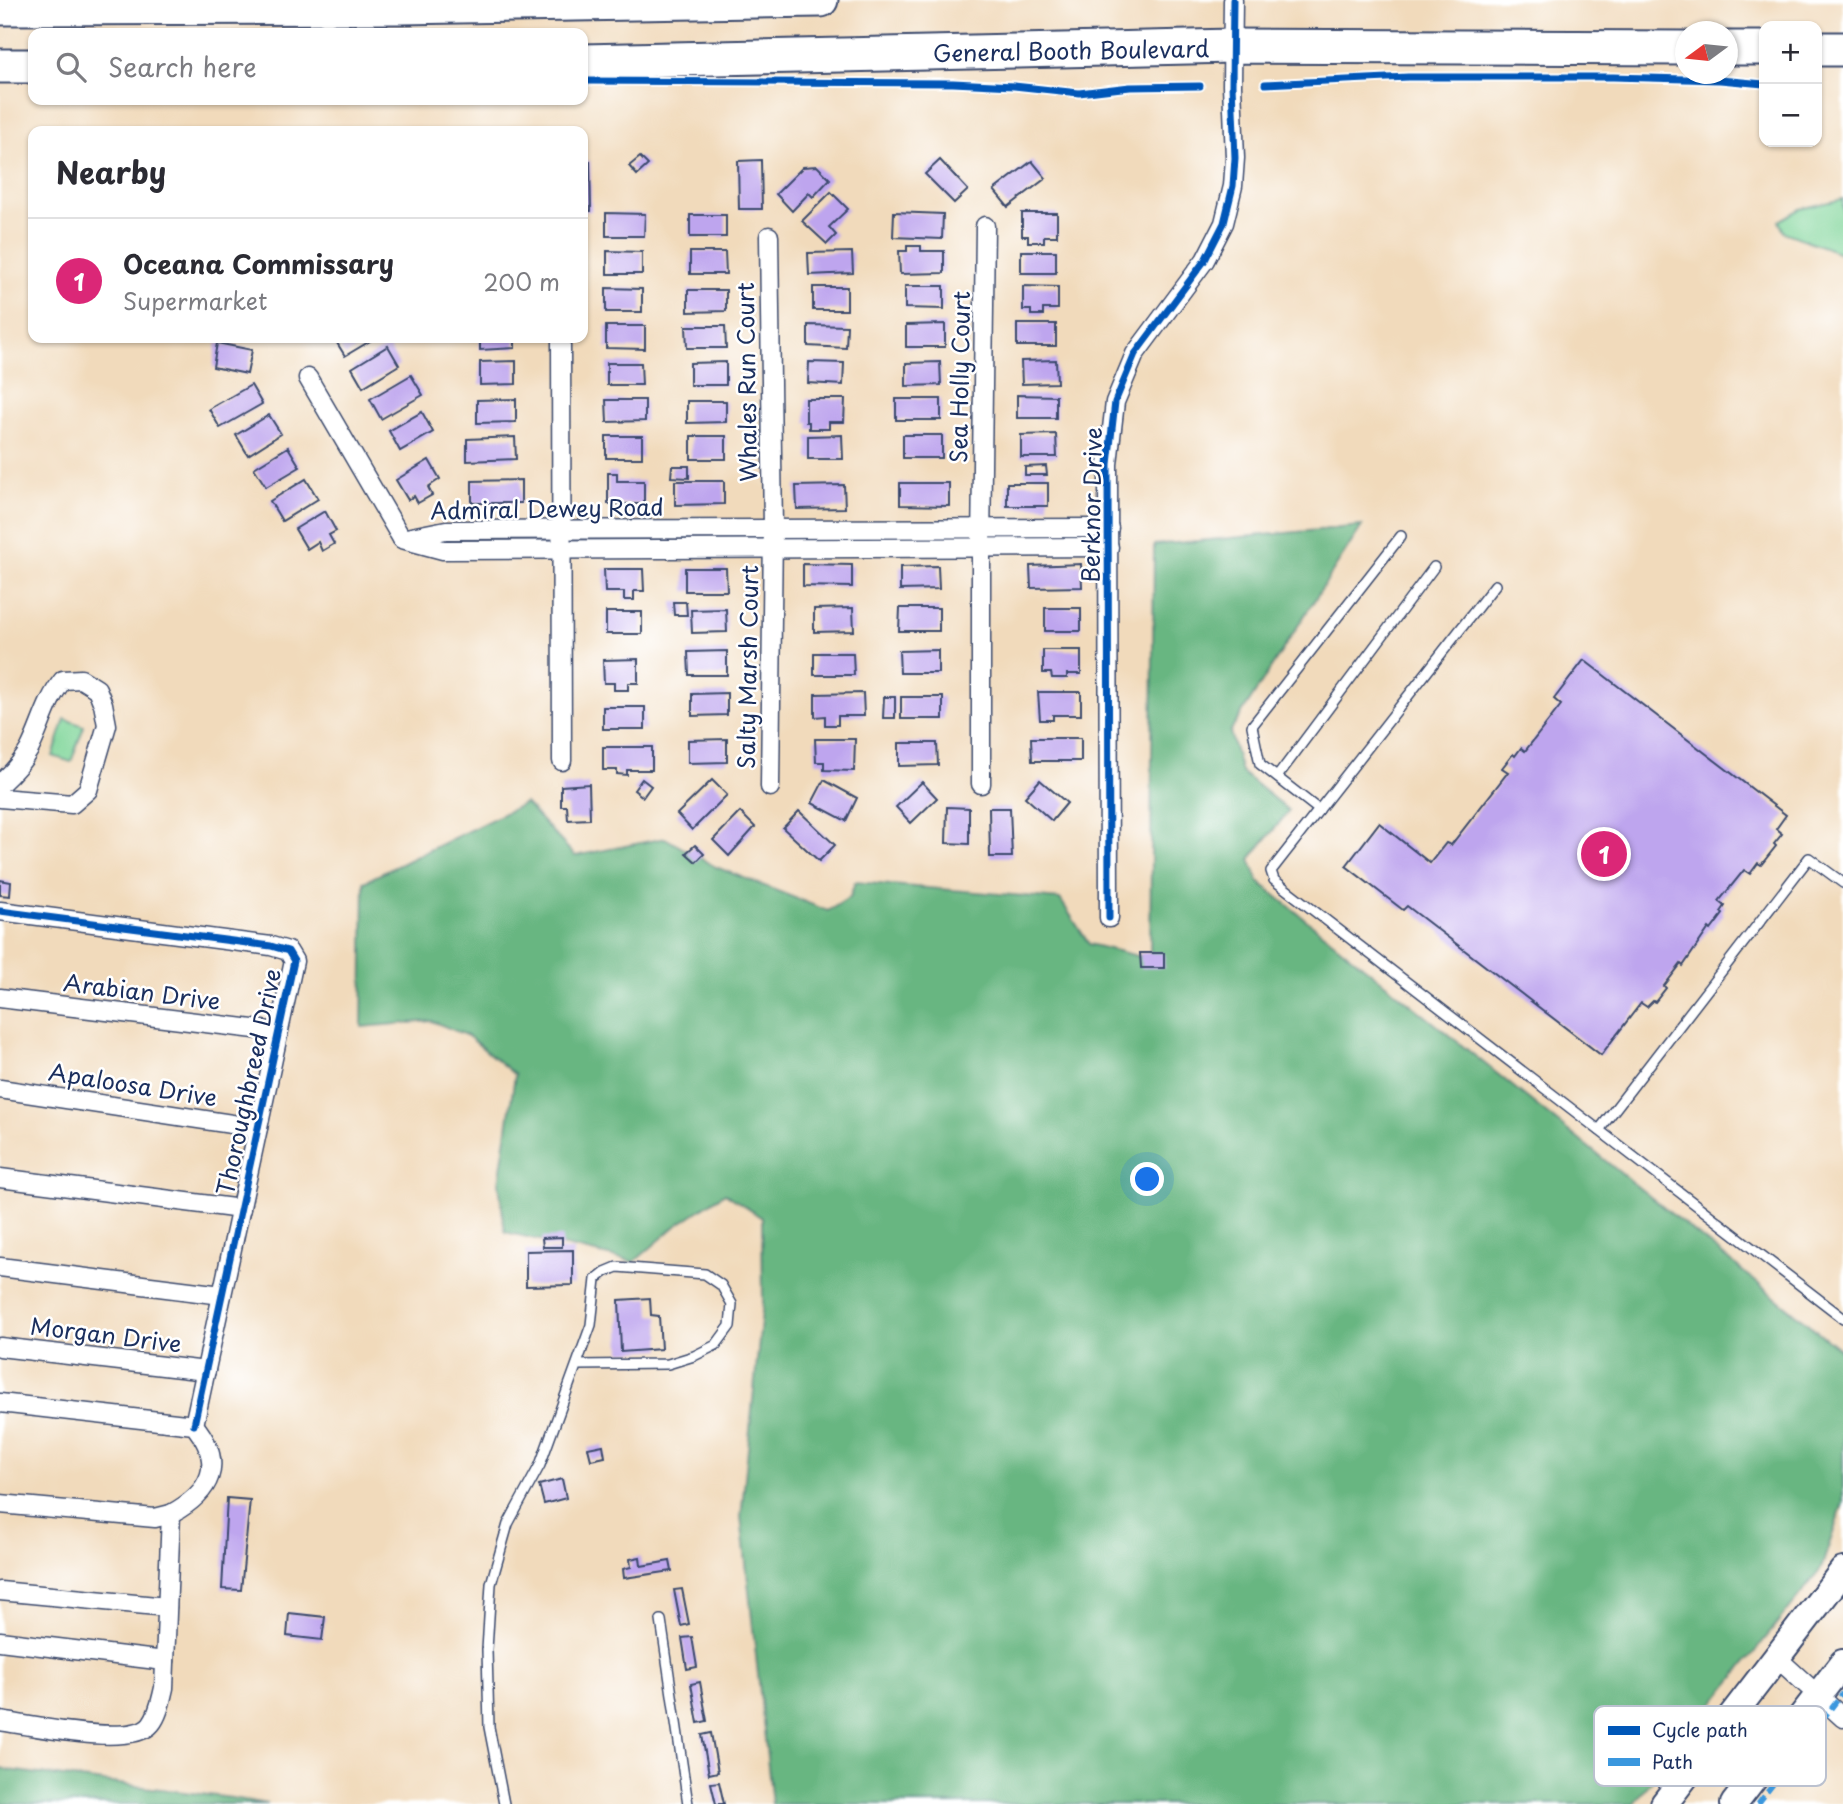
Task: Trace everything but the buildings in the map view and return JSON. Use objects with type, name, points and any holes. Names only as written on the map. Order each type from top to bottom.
[{"type":"highway","points":[[0,8],[402,7],[821,0]]},
{"type":"highway","name":"General Booth Boulevard","points":[[588,61],[1232,46],[1675,48]]},
{"type":"highway","points":[[1738,48],[1759,48]]},
{"type":"highway","points":[[1822,49],[1843,49]]},
{"type":"highway","points":[[0,66],[28,66]]},
{"type":"main road","points":[[1739,1706],[1843,1570]]},
{"type":"main road","points":[[1810,1706],[1843,1663]]},
{"type":"main road","points":[[1664,1804],[1678,1786]]},
{"type":"main road","points":[[1734,1804],[1748,1786]]},
{"type":"street","name":"Berknor Drive","points":[[1109,918],[1108,464],[1115,401],[1135,354],[1205,260],[1224,223],[1233,186],[1235,158],[1233,0]]},
{"type":"street","name":"Sea Holly Court","points":[[981,784],[985,226]]},
{"type":"street","name":"Whales Run Court","points":[[769,236],[773,548]]},
{"type":"street","points":[[561,343],[562,761]]},
{"type":"street","points":[[309,378],[402,539]]},
{"type":"street","name":"Admiral Dewey Road","points":[[402,539],[446,530],[1109,528]]},
{"type":"street","name":"Admiral Dewey Road","points":[[402,539],[443,550],[1109,547]]},
{"type":"street","name":"Salty Marsh Court","points":[[770,787],[773,548]]},
{"type":"street","points":[[0,784],[14,772],[28,751],[52,693],[63,680],[81,679],[97,689],[107,725],[88,790],[72,804],[0,798]]},
{"type":"street","name":"Thoroughbreed Drive","points":[[0,911],[271,946],[288,951],[294,961],[194,1426]]},
{"type":"street","name":"Arabian Drive","points":[[0,998],[278,1032]]},
{"type":"street","name":"Apaloosa Drive","points":[[0,1089],[258,1128]]},
{"type":"street","points":[[0,1178],[241,1209]]},
{"type":"street","points":[[0,1267],[222,1295]]},
{"type":"street","name":"Morgan Drive","points":[[0,1347],[206,1371]]},
{"type":"street","points":[[0,1403],[194,1426],[206,1440],[211,1463],[207,1486],[188,1504],[171,1514],[155,1518],[0,1504]]},
{"type":"street","points":[[0,1721],[110,1736],[134,1734],[150,1726],[159,1710],[164,1688],[171,1514]]},
{"type":"street","points":[[0,1591],[167,1607]]},
{"type":"street","points":[[0,1641],[165,1661]]},
{"type":"street","points":[[1776,1657],[1843,1718]]},
{"type":"lane","points":[[1319,810],[1260,764],[1252,726],[1401,536]]},
{"type":"lane","points":[[1277,777],[1434,567]]},
{"type":"lane","points":[[1495,586],[1271,871],[1274,880],[1843,1318]]},
{"type":"lane","points":[[1599,1130],[1809,858],[1843,883]]},
{"type":"lane","points":[[504,1804],[489,1727],[487,1650],[491,1584],[508,1524],[540,1465],[591,1325],[596,1279],[617,1266],[705,1274],[721,1285],[732,1304],[730,1326],[716,1345],[694,1356],[668,1364],[577,1365]]},
{"type":"lane","points":[[660,1620],[688,1804]]},
{"type":"green space","points":[[1843,199],[1843,254],[1784,232],[1779,221],[1800,209]]},
{"type":"green space","points":[[1362,526],[1230,732],[1241,772],[1289,811],[1250,859],[1259,882],[1843,1352],[1843,1503],[1821,1569],[1711,1706],[1594,1706],[1594,1786],[1647,1786],[1633,1804],[772,1804],[741,1517],[763,1302],[762,1218],[725,1193],[676,1226],[634,1262],[505,1232],[499,1183],[515,1075],[468,1036],[432,1021],[362,1027],[364,882],[525,803],[575,856],[665,838],[716,867],[828,911],[850,897],[855,882],[1060,899],[1089,944],[1150,959],[1154,545]]},
{"type":"green space","points":[[65,719],[84,726],[71,762],[53,756]]},
{"type":"green space","points":[[0,1769],[232,1798],[268,1804],[0,1804]]},
{"type":"marked path","points":[[1826,1715],[1843,1693]]},
{"type":"marked path","points":[[1758,1804],[1772,1786]]},
{"type":"cycle path","points":[[1109,918],[1108,464],[1115,402],[1135,354],[1205,260],[1224,223],[1233,186],[1235,158],[1233,0]]},
{"type":"cycle path","points":[[1265,84],[1408,77],[1613,77],[1759,84]]},
{"type":"cycle path","points":[[588,81],[953,83],[1079,93],[1130,87],[1200,86]]},
{"type":"cycle path","points":[[0,911],[271,946],[288,951],[294,961],[194,1425]]},
{"type":"place","name":"Oceana Commissary","points":[[1604,854]]}]
